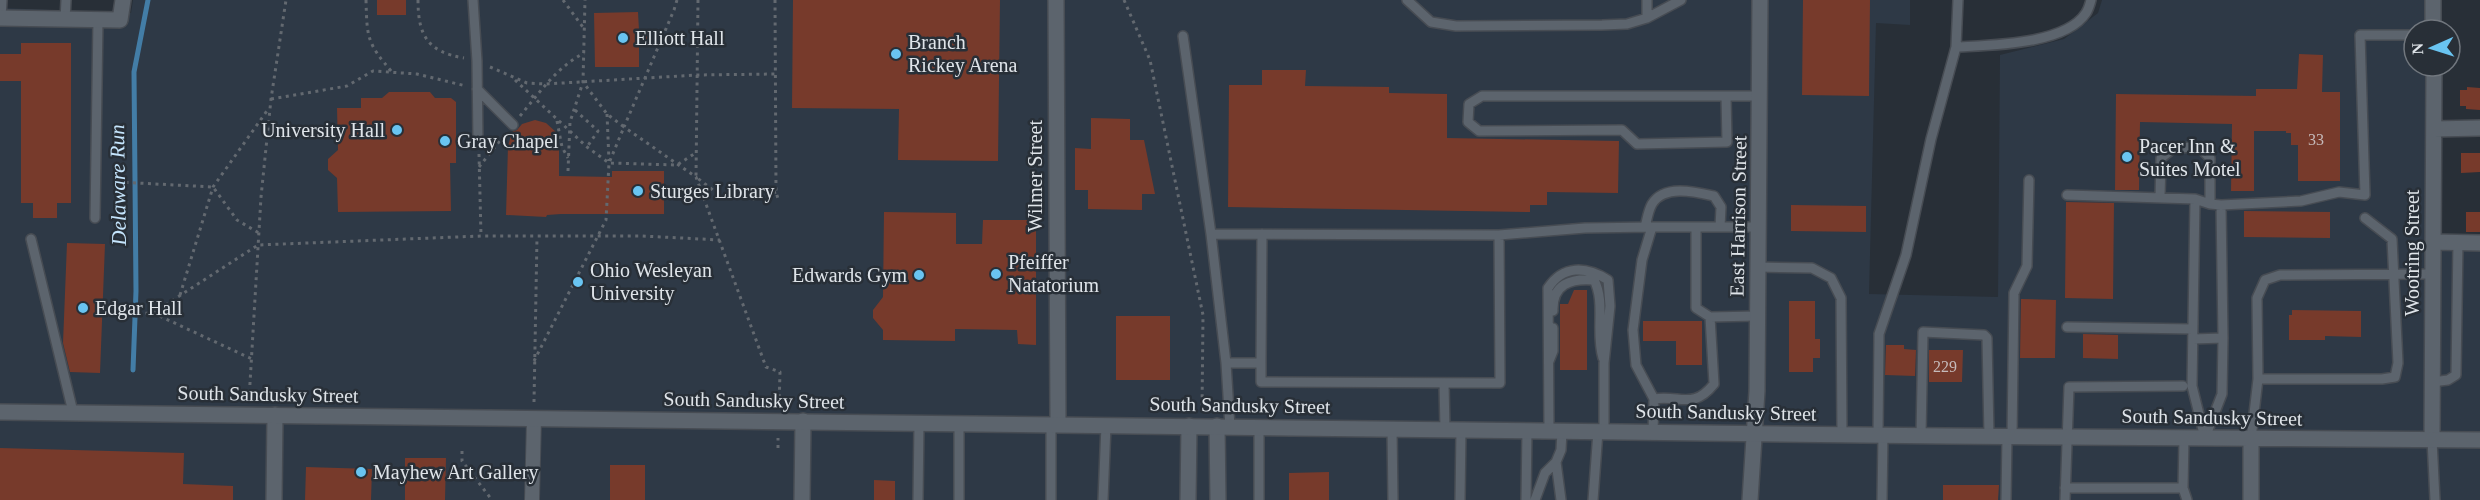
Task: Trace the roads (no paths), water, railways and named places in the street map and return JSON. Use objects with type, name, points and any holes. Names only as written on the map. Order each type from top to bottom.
[{"type":"street","points":[[0,18],[120,20],[123,0]]},
{"type":"street","name":"Wilmer Street","points":[[1055,424],[1056,0]]},
{"type":"street","name":"East Harrison Street","points":[[1750,500],[1758,267],[1760,0]]},
{"type":"street","points":[[2433,0],[2433,18]]},
{"type":"street","name":"Wootring Street","points":[[2432,440],[2433,78]]},
{"type":"street","points":[[2434,129],[2480,128]]},
{"type":"street","points":[[2433,242],[2480,243]]},
{"type":"street","name":"South Sandusky Street","points":[[0,412],[2480,440]]},
{"type":"street","points":[[274,500],[275,415]]},
{"type":"street","points":[[532,500],[534,419]]},
{"type":"street","points":[[802,500],[803,421]]},
{"type":"street","points":[[1188,500],[1209,426]]},
{"type":"street","points":[[1209,426],[1218,500]]},
{"type":"street","points":[[2251,439],[2251,500]]},
{"type":"lane","points":[[0,18],[2,0]]},
{"type":"lane","points":[[65,20],[66,0]]},
{"type":"lane","points":[[473,0],[477,61],[478,142]]},
{"type":"lane","points":[[1407,0],[1431,22],[1456,26],[1627,24],[1647,18],[1681,0]]},
{"type":"lane","points":[[1647,0],[1647,18]]},
{"type":"lane","points":[[1882,500],[1879,334],[1906,255],[1931,139],[1956,47],[1958,0]]},
{"type":"lane","points":[[1956,47],[2034,41],[2068,28],[2086,14],[2091,0]]},
{"type":"lane","points":[[95,218],[98,20]]},
{"type":"lane","points":[[2067,195],[2195,199],[2221,205],[2301,201],[2339,192],[2365,195],[2360,35],[2402,35]]},
{"type":"lane","points":[[1183,36],[1211,234],[1226,363],[1209,426]]},
{"type":"lane","points":[[477,89],[513,125]]},
{"type":"lane","points":[[1726,97],[1726,142],[1637,144],[1622,130],[1479,131],[1468,122],[1468,104],[1482,96],[1760,96]]},
{"type":"lane","points":[[2160,197],[2161,158],[2174,148],[2199,147],[2210,158],[2210,204]]},
{"type":"lane","points":[[2006,500],[2014,293],[2027,266],[2029,180]]},
{"type":"lane","points":[[1653,432],[1654,399],[1636,365],[1633,330],[1642,260],[1653,203],[1666,192],[1714,196],[1721,207],[1719,227]]},
{"type":"lane","points":[[2195,199],[2192,386],[2205,438]]},
{"type":"lane","points":[[2205,438],[2222,394],[2221,205]]},
{"type":"lane","points":[[2258,379],[2382,380],[2395,377],[2398,363],[2392,239],[2366,218]]},
{"type":"lane","points":[[1696,227],[1696,308],[1710,317],[1757,316]]},
{"type":"lane","points":[[1211,234],[1499,235],[1585,228],[1758,227]]},
{"type":"lane","points":[[1262,234],[1261,382],[1500,384],[1499,235]]},
{"type":"lane","points":[[31,239],[73,412]]},
{"type":"lane","points":[[2432,382],[2448,380],[2456,375],[2458,242]]},
{"type":"lane","points":[[1758,267],[1812,268],[1831,278],[1841,298],[1842,434]]},
{"type":"lane","points":[[1535,500],[1545,473],[1556,462],[1561,450],[1555,431],[1547,365],[1548,288],[1555,277],[1571,271],[1594,271],[1608,280],[1610,306],[1604,363],[1601,431],[1593,500]]},
{"type":"lane","points":[[2251,439],[2258,379],[2258,298],[2265,280],[2280,275],[2432,274]]},
{"type":"lane","points":[[1654,399],[1666,397],[1678,400],[1697,400],[1714,384],[1710,317]]},
{"type":"lane","points":[[2067,327],[2193,334],[2223,338]]},
{"type":"lane","points":[[1921,435],[1923,332],[1984,335],[1987,338],[1989,436]]},
{"type":"lane","points":[[1226,363],[1260,363]]},
{"type":"lane","points":[[1444,383],[1444,429]]},
{"type":"lane","points":[[2065,500],[2069,387],[2183,386]]},
{"type":"lane","points":[[918,500],[920,423]]},
{"type":"lane","points":[[959,423],[959,500]]},
{"type":"lane","points":[[1051,500],[1055,424]]},
{"type":"lane","points":[[1103,500],[1106,425]]},
{"type":"lane","points":[[1259,427],[1259,500]]},
{"type":"lane","points":[[1392,429],[1393,500]]},
{"type":"lane","points":[[1460,500],[1461,430]]},
{"type":"lane","points":[[1526,500],[1527,430]]},
{"type":"lane","points":[[2184,438],[2183,488],[2187,500]]},
{"type":"lane","points":[[2432,440],[2434,500]]},
{"type":"lane","points":[[1556,462],[1561,500]]},
{"type":"lane","points":[[2065,488],[2183,488]]},
{"type":"waterway","name":"Delaware Run","points":[[133,370],[136,291],[134,72],[148,0]]},
{"type":"place","name":"Elliott Hall","points":[[623,38]]},
{"type":"place","name":"Branch Rickey Arena","points":[[896,54]]},
{"type":"place","name":"University Hall","points":[[397,130]]},
{"type":"place","name":"Gray Chapel","points":[[445,141]]},
{"type":"place","name":"Pacer Inn & Suites Motel","points":[[2127,157]]},
{"type":"place","name":"Sturges Library","points":[[638,191]]},
{"type":"place","name":"Pfeiffer Natatorium","points":[[996,274]]},
{"type":"place","name":"Edwards Gym","points":[[919,275]]},
{"type":"place","name":"Ohio Wesleyan University","points":[[578,282]]},
{"type":"place","name":"Edgar Hall","points":[[83,308]]},
{"type":"place","name":"Mayhew Art Gallery","points":[[361,472]]}]
